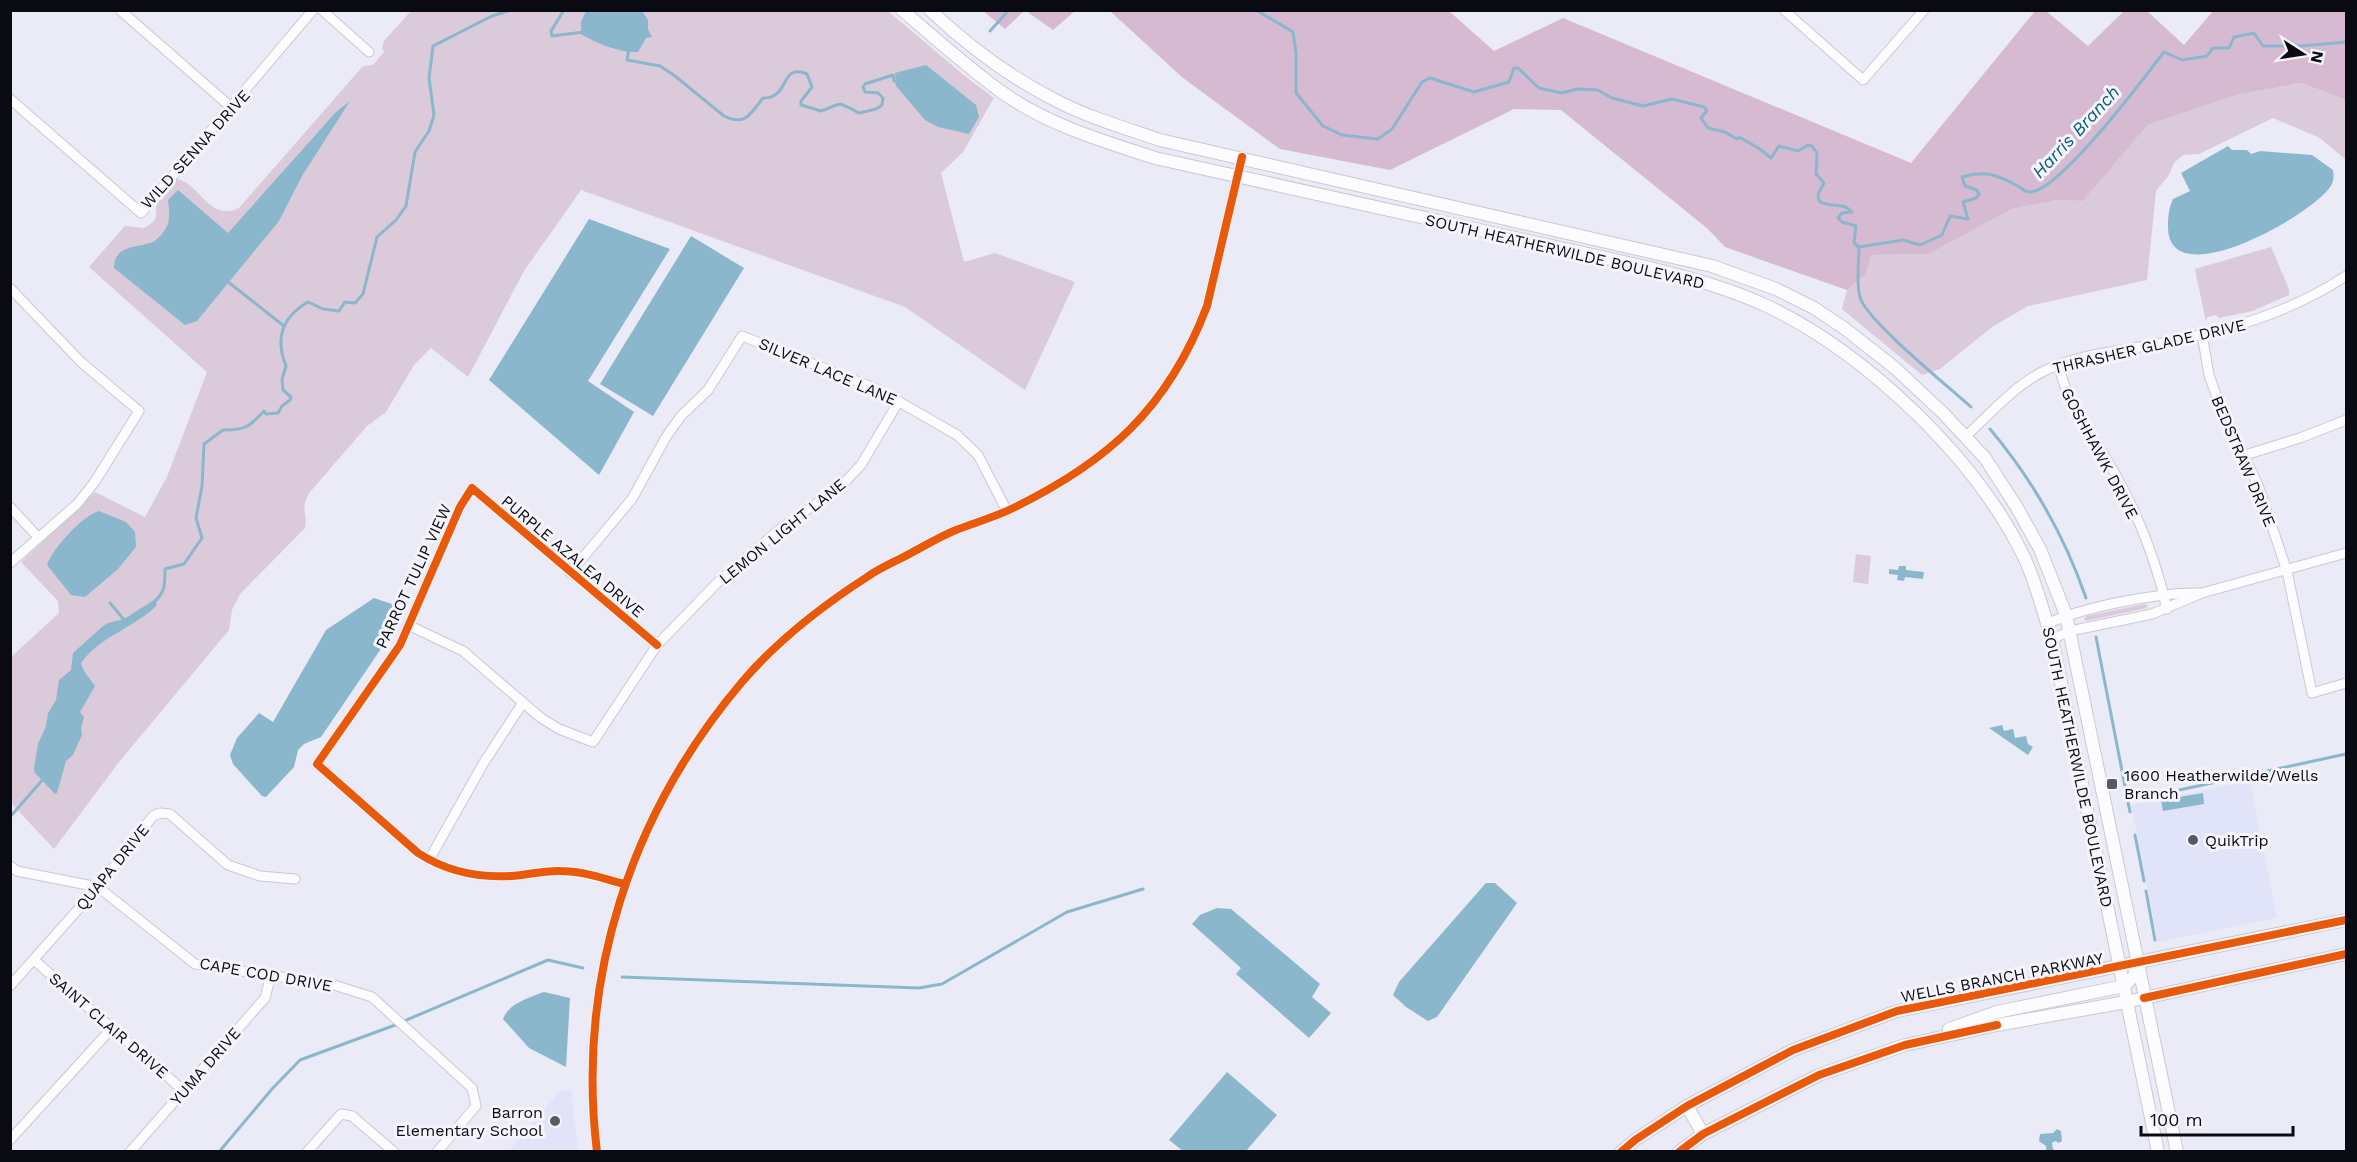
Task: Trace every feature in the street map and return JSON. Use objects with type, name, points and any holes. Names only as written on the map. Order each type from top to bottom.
[{"type":"main road","name":"SOUTH HEATHERWILDE BOULEVARD","points":[[902,10],[1003,93],[1047,118],[1086,135],[1155,158],[1707,282],[1767,306],[1821,335],[1878,380],[1929,426],[1968,471],[2000,516],[2024,558],[2052,639],[2158,1152]]},
{"type":"main road","name":"SOUTH HEATHERWILDE BOULEVARD","points":[[930,10],[1015,78],[1095,118],[1160,140],[1650,250],[1712,266],[1776,289],[1814,308],[1844,328],[1895,369],[1944,414],[1985,458],[2040,549],[2066,615],[2176,1152]]},
{"type":"main road","points":[[1646,267],[1650,250]]},
{"type":"main road","name":"WELLS BRANCH PARKWAY","points":[[1622,1152],[1635,1140],[1687,1106],[1793,1050],[1897,1011],[2346,920]]},
{"type":"main road","points":[[1905,1045],[1997,1025],[2126,1002],[2346,954]]},
{"type":"main road","points":[[1679,1152],[1703,1134],[1819,1075],[1996,1012],[2124,986],[2134,976],[2137,963]]},
{"type":"main road","points":[[1687,1106],[1703,1134]]},
{"type":"street","points":[[120,10],[232,108]]},
{"type":"street","name":"WILD SENNA DRIVE","points":[[10,99],[141,213],[313,10]]},
{"type":"street","points":[[322,10],[369,52]]},
{"type":"street","points":[[1784,10],[1863,80],[1924,10]]},
{"type":"street","points":[[597,1152],[593,1071],[597,1010],[608,944],[625,884],[647,828],[678,769],[744,680],[793,631],[868,576],[953,531],[1007,511],[1074,476],[1114,445],[1144,416],[1177,371],[1207,306],[1242,158]]},
{"type":"street","name":"THRASHER GLADE DRIVE","points":[[1965,437],[2024,383],[2040,373],[2059,365],[2238,326],[2314,297],[2346,276]]},
{"type":"street","points":[[10,288],[81,362],[139,411],[83,497],[10,563]]},
{"type":"street","name":"BEDSTRAW DRIVE","points":[[2202,334],[2209,375],[2218,400],[2258,485],[2287,571],[2312,693],[2346,683]]},
{"type":"street","name":"SILVER LACE LANE","points":[[570,573],[632,499],[666,437],[681,416],[708,390],[742,336],[861,382],[957,435],[978,455],[1007,511]]},
{"type":"street","name":"GOSHHAWK DRIVE","points":[[2059,365],[2068,399],[2104,455],[2134,514],[2154,560],[2167,609]]},
{"type":"street","name":"LEMON LIGHT LANE","points":[[522,704],[559,729],[593,742],[657,645],[727,574],[780,529],[841,486],[861,465],[898,401]]},
{"type":"street","points":[[2245,454],[2300,438],[2346,420]]},
{"type":"street","name":"PURPLE AZALEA DRIVE","points":[[472,488],[657,645]]},
{"type":"street","name":"PARROT TULIP VIEW","points":[[429,860],[317,764],[400,645],[460,507],[472,488]]},
{"type":"street","points":[[10,507],[38,537]]},
{"type":"street","points":[[2052,639],[2070,631],[2152,614],[2202,593],[2346,553]]},
{"type":"street","points":[[2047,624],[2066,615],[2185,592],[2202,593]]},
{"type":"street","points":[[408,625],[463,651],[522,704],[483,764],[429,860],[459,872],[474,875],[512,876],[562,871],[625,884]]},
{"type":"street","name":"QUAPA DRIVE","points":[[10,986],[98,887],[153,816],[160,813],[170,814],[228,865],[260,876],[295,879]]},
{"type":"street","name":"CAPE COD DRIVE","points":[[10,866],[17,871],[98,887],[195,964],[334,985],[372,998],[410,1029],[472,1088],[476,1106],[437,1152]]},
{"type":"street","name":"SAINT CLAIR DRIVE","points":[[34,960],[184,1090]]},
{"type":"street","name":"YUMA DRIVE","points":[[130,1152],[265,998],[271,975]]},
{"type":"street","points":[[10,1140],[112,1028]]},
{"type":"street","points":[[307,1152],[341,1114],[352,1116],[394,1152]]},
{"type":"shaded area","points":[[411,11],[888,11],[994,98],[963,152],[941,173],[964,262],[995,253],[1075,282],[1025,390],[905,307],[581,190],[524,271],[468,377],[431,348],[414,365],[386,412],[367,426],[310,492],[304,507],[305,528],[240,594],[232,610],[229,630],[119,762],[54,849],[11,803],[11,657],[59,613],[58,601],[21,562],[95,492],[145,517],[167,477],[207,372],[89,267],[125,226],[144,228],[154,221],[158,199],[174,179],[183,181],[219,210],[228,211],[239,208],[363,66],[373,65],[384,52],[382,48],[384,41]]},
{"type":"shaded area","points":[[586,11],[642,11],[648,20],[648,29],[652,37],[646,38],[638,52],[623,51],[601,44],[581,34],[581,22]]},
{"type":"shaded area","points":[[983,11],[1024,11],[1005,29]]},
{"type":"shaded area","points":[[1026,11],[1075,11],[1053,30]]},
{"type":"shaded area","points":[[1110,11],[1449,11],[1494,51],[1563,18],[1911,163],[2035,11],[2046,11],[2088,46],[2124,11],[2147,11],[2184,45],[2213,11],[2346,11],[2346,100],[2302,83],[2240,94],[2148,125],[2083,201],[2057,200],[2012,209],[1928,254],[1871,255],[1866,274],[1847,290],[1725,247],[1708,229],[1561,110],[1514,109],[1390,170],[1280,149],[1183,78]]},
{"type":"shaded area","points":[[926,65],[976,105],[979,117],[969,134],[938,127],[925,120],[896,86],[895,73]]},
{"type":"shaded area","points":[[2302,83],[2346,100],[2346,160],[2320,138],[2273,118],[2199,154],[2183,155],[2174,163],[2169,175],[2156,191],[2147,280],[2028,306],[1992,327],[1940,369],[1922,375],[1842,309],[1847,290],[1866,274],[1871,255],[1927,254],[2012,209],[2057,200],[2083,201],[2148,125],[2240,94]]},
{"type":"shaded area","points":[[350,101],[302,176],[279,221],[197,321],[185,325],[114,268],[115,260],[123,251],[153,242],[162,234],[169,222],[168,200],[178,190],[228,233],[336,112]]},
{"type":"shaded area","points":[[2228,146],[2232,150],[2247,150],[2251,154],[2260,151],[2312,155],[2333,170],[2334,177],[2330,187],[2318,200],[2270,231],[2242,244],[2214,253],[2190,254],[2174,246],[2168,226],[2173,199],[2190,191],[2181,173]]},
{"type":"shaded area","points":[[589,219],[670,249],[588,381],[634,412],[599,475],[489,380]]},
{"type":"shaded area","points":[[691,236],[744,268],[653,416],[600,384]]},
{"type":"shaded area","points":[[2271,247],[2289,289],[2289,295],[2252,311],[2219,318],[2216,315],[2207,317],[2206,322],[2195,269]]},
{"type":"shaded area","points":[[99,511],[126,522],[135,532],[136,547],[118,569],[85,597],[71,595],[47,565],[68,534],[84,519]]},
{"type":"shaded area","points":[[1856,554],[1871,556],[1868,584],[1853,582]]},
{"type":"shaded area","points":[[1899,566],[1906,566],[1906,570],[1924,572],[1923,579],[1905,577],[1904,581],[1897,580],[1898,575],[1889,574],[1889,569],[1898,570]]},
{"type":"shaded area","points":[[374,598],[401,607],[389,637],[321,737],[304,744],[298,750],[294,767],[266,797],[262,796],[233,764],[230,755],[237,738],[259,713],[273,722],[326,630]]},
{"type":"shaded area","points":[[154,600],[157,605],[148,613],[98,646],[81,663],[95,686],[80,712],[84,717],[82,735],[73,755],[66,761],[55,794],[35,773],[34,768],[38,744],[46,726],[48,713],[56,700],[59,680],[71,670],[73,653],[102,627],[124,619]]},
{"type":"shaded area","points":[[2145,604],[2147,608],[2086,621],[2084,619],[2086,616]]},
{"type":"shaded area","points":[[2002,725],[2004,731],[2013,729],[2015,738],[2026,736],[2028,744],[2033,747],[2028,755],[1989,728]]},
{"type":"shaded area","points":[[2250,781],[2277,918],[2158,942],[2131,805]]},
{"type":"shaded area","points":[[2203,793],[2204,804],[2163,811],[2161,800]]},
{"type":"shaded area","points":[[1486,883],[1495,883],[1517,903],[1437,1017],[1428,1021],[1406,1007],[1393,995],[1399,982]]},
{"type":"shaded area","points":[[1217,908],[1231,909],[1320,984],[1312,997],[1331,1013],[1309,1038],[1236,974],[1241,968],[1192,924],[1200,915]]},
{"type":"shaded area","points":[[544,992],[570,998],[566,1067],[529,1048],[503,1019],[514,1005]]},
{"type":"shaded area","points":[[1227,1072],[1277,1115],[1246,1151],[1183,1151],[1169,1140]]},
{"type":"shaded area","name":"Barron Elementary School","points":[[571,1090],[578,1151],[509,1151],[560,1091]]},
{"type":"shaded area","points":[[2057,1129],[2061,1131],[2062,1141],[2052,1143],[2056,1151],[2046,1151],[2046,1146],[2039,1141],[2040,1134],[2053,1133]]},
{"type":"waterway","name":"Harris Branch","points":[[153,603],[164,588],[165,569],[184,564],[202,538],[196,518],[202,486],[204,444],[223,430],[246,427],[264,411],[266,414],[278,413],[282,406],[290,400],[291,397],[283,390],[282,379],[286,366],[281,338],[287,322],[299,308],[308,302],[323,309],[339,311],[345,302],[355,303],[363,294],[377,237],[396,220],[406,206],[415,152],[429,131],[434,115],[429,78],[433,46],[492,16],[511,10]]},
{"type":"waterway","name":"Harris Branch","points":[[564,10],[551,31],[552,36],[584,32]]},
{"type":"waterway","name":"Harris Branch","points":[[990,31],[1009,10]]},
{"type":"waterway","name":"Harris Branch","points":[[1256,10],[1293,32],[1296,53],[1296,93],[1323,126],[1342,135],[1378,139],[1392,129],[1422,82],[1430,78],[1474,92],[1509,82],[1514,68],[1518,68],[1539,88],[1562,93],[1577,89],[1598,90],[1612,98],[1643,106],[1672,99],[1704,107],[1707,111],[1701,118],[1708,128],[1725,132],[1737,139],[1739,137],[1771,158],[1779,146],[1798,151],[1808,145],[1812,146],[1817,153],[1816,174],[1824,183],[1818,194],[1819,201],[1828,205],[1845,207],[1852,212],[1842,213],[1838,218],[1842,222],[1856,226],[1854,243],[1859,247],[1903,240],[1920,245],[1942,235],[1950,216],[1968,219],[1963,202],[1976,198],[1979,194],[1977,190],[1965,186],[1962,177],[1977,174],[1991,175],[2028,192],[2043,187],[2080,155],[2164,52],[2182,60],[2207,56],[2213,48],[2229,48],[2234,37],[2254,33],[2263,46],[2301,46],[2346,42]]},
{"type":"waterway","name":"Harris Branch","points":[[629,49],[627,60],[660,66],[724,116],[738,120],[748,116],[763,98],[778,93],[794,72],[807,74],[812,87],[801,101],[801,105],[821,111],[840,104],[859,113],[876,109],[882,105],[883,98],[878,93],[865,92],[863,87],[865,84],[893,75],[894,81],[899,83]]},
{"type":"waterway","points":[[1859,247],[1858,286],[1865,307],[1876,321],[1971,407]]},
{"type":"waterway","points":[[227,281],[284,326]]},
{"type":"waterway","points":[[1990,429],[2020,468],[2046,509],[2078,575],[2086,598]]},
{"type":"waterway","points":[[110,603],[126,622]]},
{"type":"waterway","points":[[2096,637],[2130,812]]},
{"type":"waterway","points":[[2161,794],[2346,754]]},
{"type":"waterway","name":"Harris Branch","points":[[10,817],[45,777]]},
{"type":"waterway","points":[[2128,800],[2146,796]]},
{"type":"waterway","points":[[2135,835],[2144,881]]},
{"type":"waterway","points":[[622,977],[919,988],[942,984],[1067,912],[1143,889]]},
{"type":"waterway","points":[[2146,891],[2155,940]]},
{"type":"waterway","points":[[404,1021],[548,960],[583,968]]},
{"type":"waterway","points":[[219,1152],[272,1089],[300,1060],[398,1024]]},
{"type":"cycle path","points":[[597,1152],[593,1088],[595,1024],[604,962],[620,901],[642,843],[670,786],[703,733],[756,667],[785,638],[833,600],[878,570],[939,538],[1003,513],[1044,492],[1076,473],[1130,429],[1173,375],[1207,306],[1242,157]]},
{"type":"cycle path","points":[[625,884],[569,871],[486,876],[451,869],[418,853],[317,764],[400,645],[460,507],[472,488],[657,645]]},
{"type":"cycle path","points":[[1621,1152],[1635,1140],[1687,1106],[1793,1050],[1897,1011],[2346,920]]},
{"type":"cycle path","points":[[2144,998],[2346,954]]},
{"type":"cycle path","points":[[1679,1152],[1703,1134],[1819,1075],[1905,1045],[1997,1025]]},
{"type":"place","name":"1600 Heatherwilde/Wells Branch","points":[[2112,784]]},
{"type":"place","name":"QuikTrip","points":[[2193,840]]},
{"type":"place","name":"Barron Elementary School","points":[[555,1121]]}]
